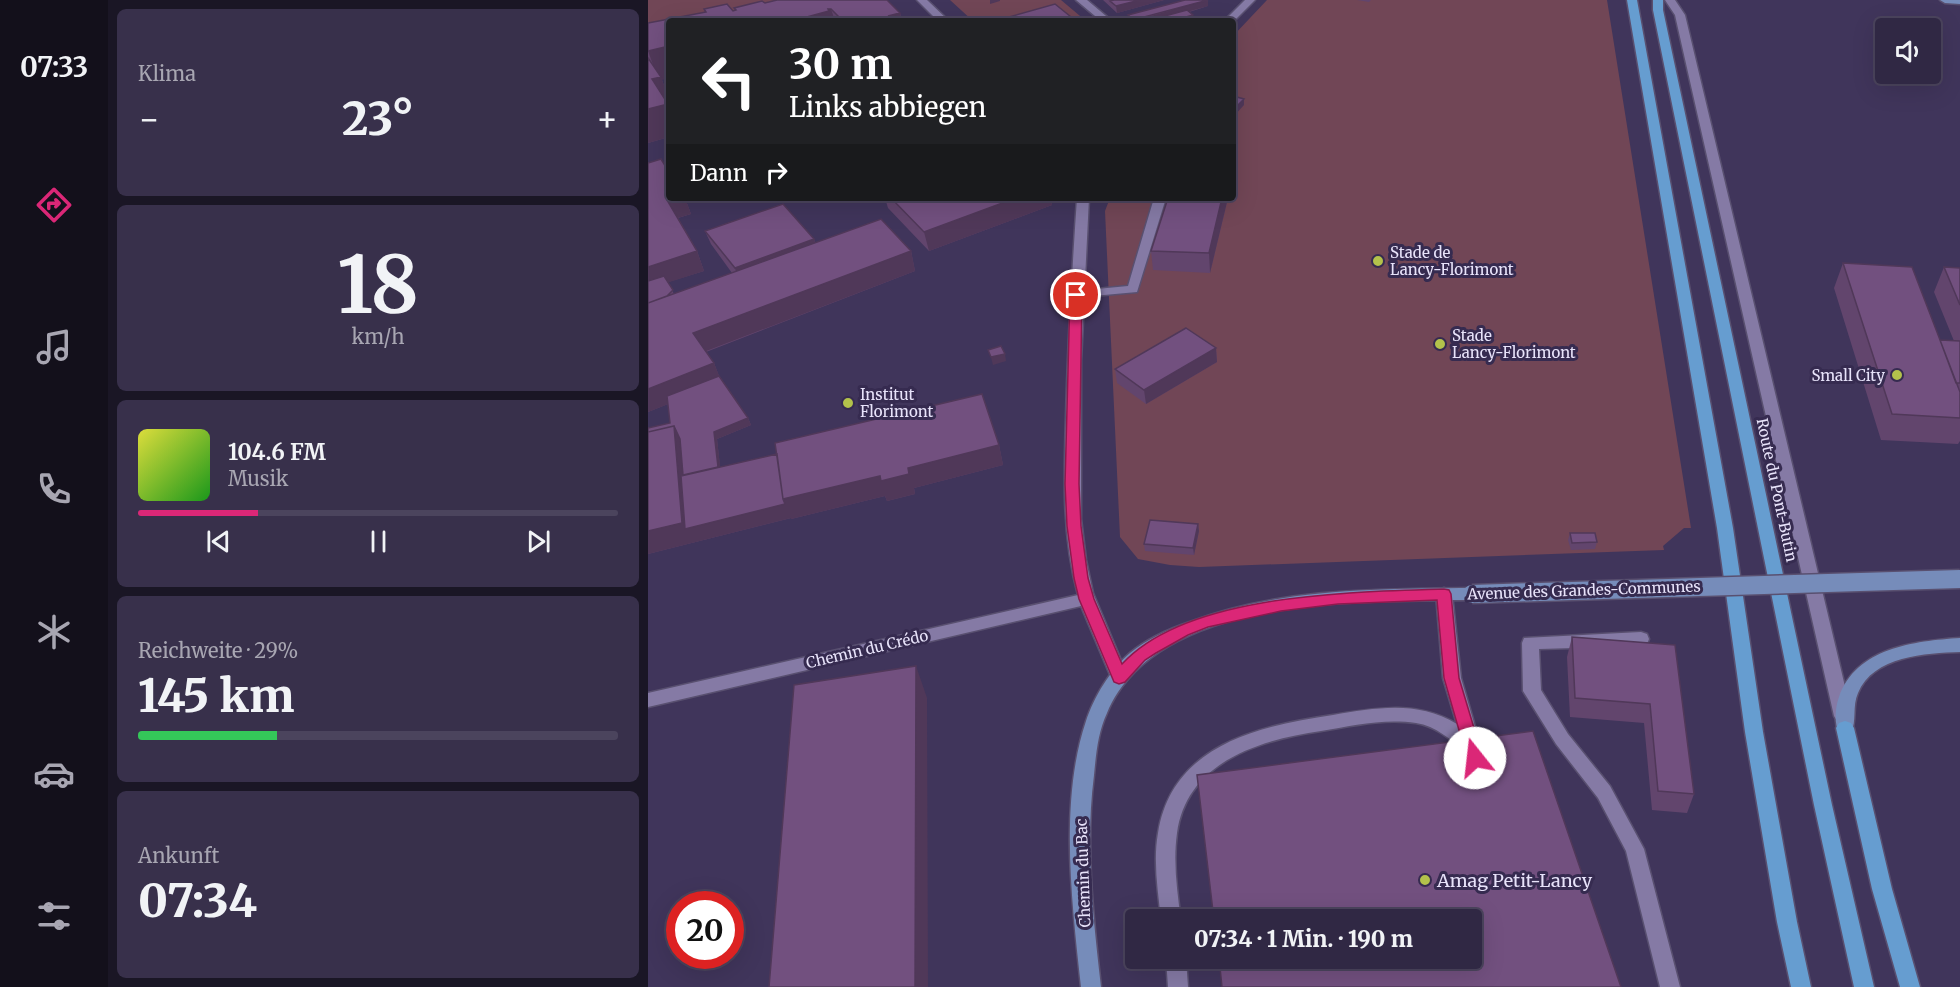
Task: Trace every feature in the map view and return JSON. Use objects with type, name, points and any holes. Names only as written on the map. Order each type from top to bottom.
[{"type":"main road","points":[[1632,0],[1725,528],[1764,788],[1787,922],[1801,987]]},
{"type":"main road","name":"Route du Pont-Butin","points":[[1658,0],[1658,10],[1781,607],[1864,987]]},
{"type":"main road","points":[[1845,728],[1882,889],[1910,987]]},
{"type":"street","points":[[922,0],[941,18]]},
{"type":"street","points":[[1081,0],[1103,18]]},
{"type":"street","points":[[1232,18],[1250,0]]},
{"type":"street","name":"Route du Pont-Butin","points":[[1670,0],[1680,15],[1845,728]]},
{"type":"street","points":[[1945,0],[1960,1]]},
{"type":"street","points":[[1083,201],[1076,295],[1072,484],[1074,526],[1081,578],[1087,599],[1119,677]]},
{"type":"street","points":[[1076,295],[1133,289],[1159,201]]},
{"type":"street","name":"Avenue des Grandes-Communes","points":[[1119,677],[1139,656],[1182,630],[1281,605],[1319,600],[1444,594],[1960,579]]},
{"type":"street","points":[[1171,909],[1166,857],[1168,827],[1174,806],[1194,777],[1229,748],[1255,736],[1280,729],[1404,714],[1438,722],[1475,756],[1452,678],[1444,594]]},
{"type":"street","name":"Chemin du Crédo","points":[[648,700],[1087,599]]},
{"type":"street","points":[[1641,639],[1530,643],[1532,691],[1562,739],[1604,792],[1635,849],[1670,987]]},
{"type":"street","points":[[1845,728],[1845,704],[1854,681],[1872,665],[1893,655],[1940,645],[1960,645]]},
{"type":"street","name":"Chemin du Bac","points":[[1091,987],[1080,881],[1081,796],[1093,728],[1100,709],[1119,677]]},
{"type":"street","points":[[1177,969],[1178,987]]},
{"type":"shaded area","points":[[648,0],[783,0],[711,18],[666,18],[666,23],[648,34]]},
{"type":"shaded area","points":[[950,0],[1061,0],[1082,18],[970,18]]},
{"type":"shaded area","name":"Stade de Lancy-Florimont","points":[[1267,0],[1607,0],[1691,528],[1684,528],[1663,546],[1664,550],[1199,567],[1138,559],[1120,537],[1105,211],[1109,201],[1236,201],[1236,33]]},
{"type":"building","points":[[777,0],[887,0],[900,13],[888,16],[898,18],[840,18],[828,9],[829,11],[803,18],[674,18],[706,12],[704,9],[727,4],[733,11],[736,10],[734,8],[762,1],[765,3]]},
{"type":"building","points":[[1140,0],[1116,6],[1110,1]]},
{"type":"building","points":[[1185,0],[1208,0],[1140,18],[1131,18],[1128,15]]},
{"type":"building","points":[[1055,4],[1072,18],[1006,18]]},
{"type":"building","points":[[1187,10],[1193,15],[1182,18],[1157,18]]},
{"type":"building","points":[[666,20],[666,47],[648,51],[648,23]]},
{"type":"building","points":[[648,58],[661,77],[652,79],[666,104],[648,109]]},
{"type":"building","points":[[1236,97],[1244,99],[1236,107]]},
{"type":"building","points":[[661,159],[666,167],[666,201],[697,251],[648,267],[648,163]]},
{"type":"building","points":[[894,201],[1008,201],[924,232]]},
{"type":"building","points":[[1167,201],[1221,201],[1209,253],[1151,251]]},
{"type":"building","points":[[783,204],[814,239],[735,268],[705,231]]},
{"type":"building","points":[[881,219],[911,251],[693,333],[714,363],[648,389],[648,303]]},
{"type":"building","name":"Small City","points":[[1843,263],[1912,267],[1960,392],[1960,418],[1892,414]]},
{"type":"building","points":[[1944,267],[1960,268],[1960,305]]},
{"type":"building","points":[[664,276],[673,290],[667,296],[648,303],[648,281]]},
{"type":"building","points":[[1186,328],[1216,348],[1144,390],[1115,369]]},
{"type":"building","points":[[1940,340],[1960,341],[1960,383],[1956,383]]},
{"type":"building","points":[[1001,346],[1005,354],[991,357],[988,350]]},
{"type":"building","points":[[719,376],[748,418],[714,432],[718,467],[683,475],[680,439],[674,426],[648,432],[648,428],[670,423],[667,396]]},
{"type":"building","points":[[982,394],[999,445],[908,468],[909,474],[881,481],[880,476],[783,499],[775,443]]},
{"type":"building","points":[[674,426],[682,523],[648,531],[648,432]]},
{"type":"building","points":[[777,454],[785,504],[685,529],[681,476]]},
{"type":"building","points":[[1150,520],[1198,524],[1193,548],[1144,544]]},
{"type":"building","points":[[1570,533],[1595,533],[1597,542],[1572,543]]},
{"type":"building","points":[[1572,637],[1675,645],[1694,794],[1658,791],[1650,704],[1575,698]]},
{"type":"building","points":[[916,666],[915,987],[769,987],[794,685]]},
{"type":"building","points":[[1533,731],[1621,987],[1222,987],[1220,969],[1482,969],[1482,909],[1213,909],[1197,775]]},
{"type":"place","name":"Stade de Lancy-Florimont","points":[[1378,261]]},
{"type":"place","name":"Stade Lancy-Florimont","points":[[1440,344]]},
{"type":"place","name":"Small City","points":[[1897,375]]},
{"type":"place","name":"Institut Florimont","points":[[848,403]]},
{"type":"place","name":"Amag Petit-Lancy","points":[[1425,880]]},
{"type":"route","points":[[1076,295],[1072,484],[1074,526],[1081,578],[1087,599],[1119,677],[1139,656],[1161,641],[1182,630],[1207,622],[1281,605],[1338,598],[1444,594],[1452,678],[1475,758]]}]
